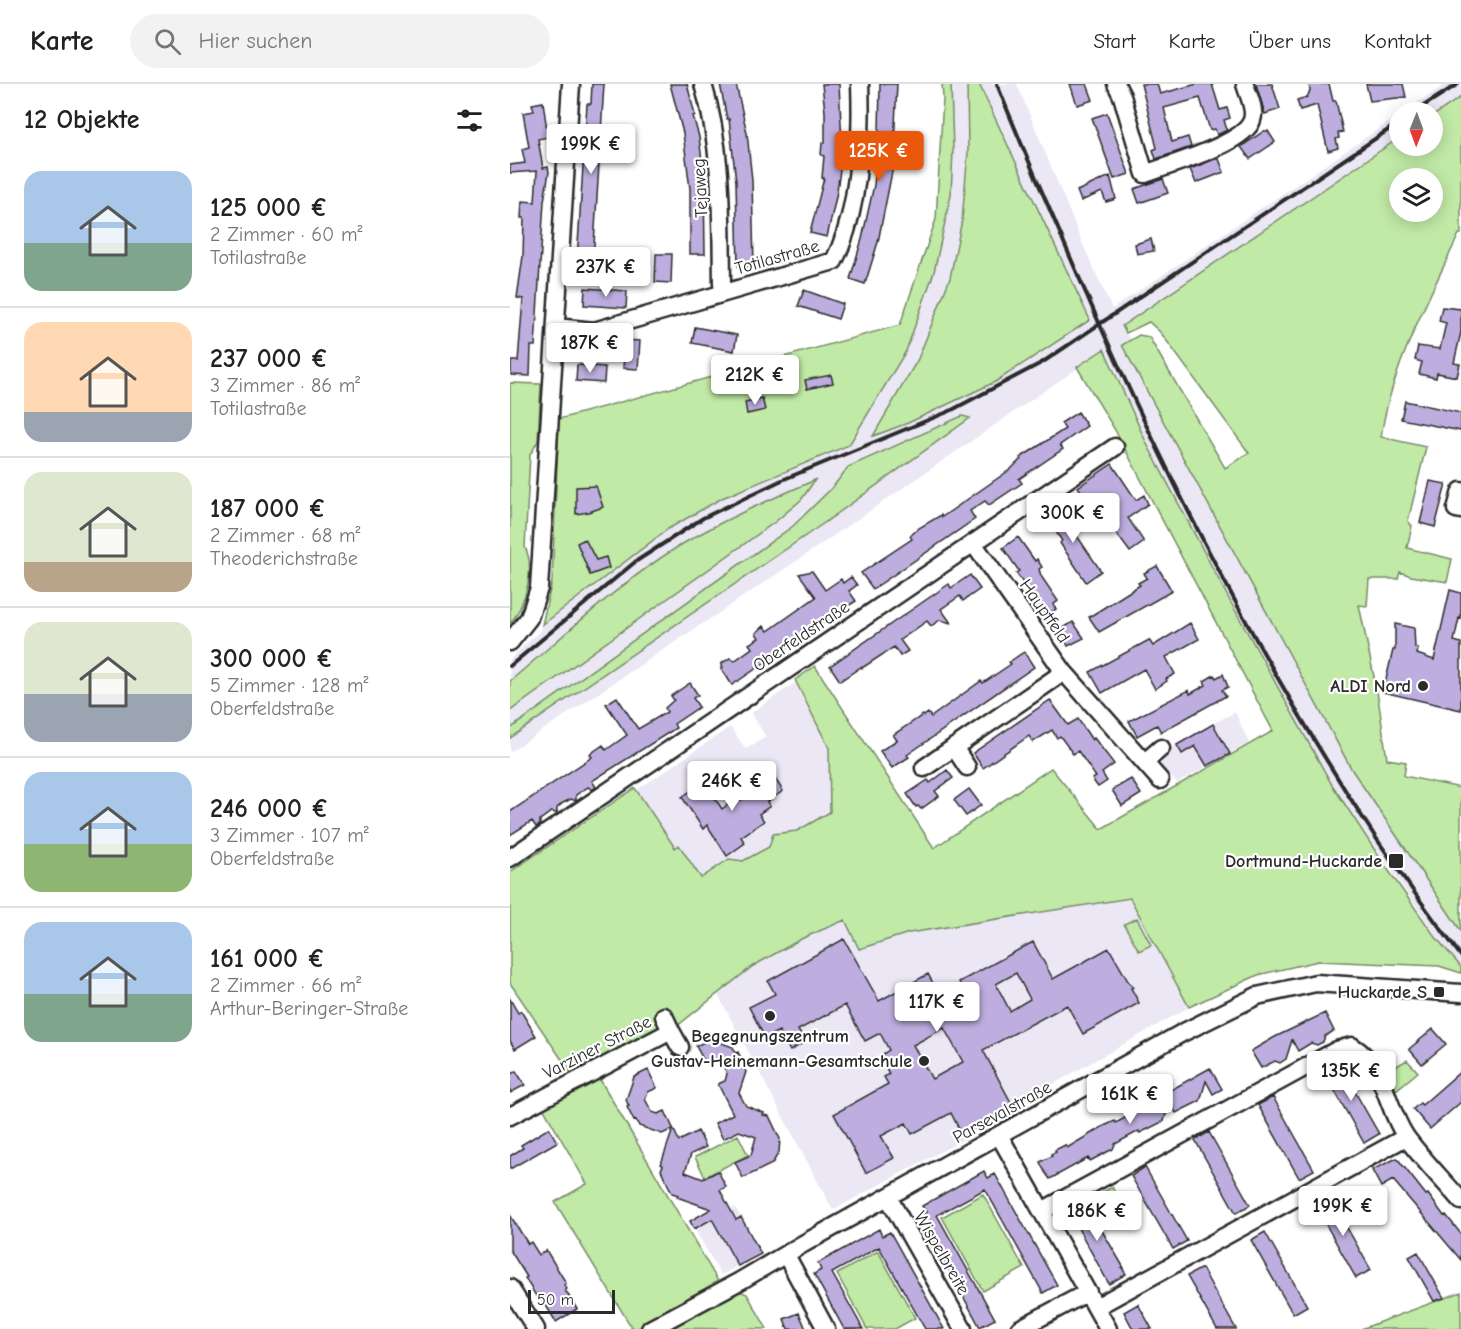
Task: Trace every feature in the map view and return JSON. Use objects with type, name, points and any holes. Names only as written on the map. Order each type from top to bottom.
[{"type":"street","points":[[510,642],[529,618],[539,588],[571,84]]},
{"type":"street","name":"Tejaweg","points":[[703,84],[714,127],[718,157],[722,201],[722,284],[724,292]]},
{"type":"street","name":"Totilastraße","points":[[556,327],[594,331],[834,261],[843,245],[854,194],[861,131],[860,84]]},
{"type":"street","points":[[1116,84],[1122,96],[1145,174],[1207,152],[1248,129],[1254,115],[1245,84]]},
{"type":"street","name":"Oberfeldstraße","points":[[510,858],[1115,447]]},
{"type":"street","points":[[1461,491],[1456,509],[1461,510]]},
{"type":"street","name":"Hauptfeld","points":[[973,543],[1064,672],[1160,780]]},
{"type":"street","name":"Hauptfeld","points":[[924,768],[1064,672]]},
{"type":"street","points":[[954,747],[968,767]]},
{"type":"street","points":[[1145,762],[1161,748]]},
{"type":"street","name":"Parsevalstraße","points":[[650,1329],[1182,1033],[1257,996],[1316,983],[1461,993]]},
{"type":"street","name":"Varziner Straße","points":[[510,1116],[668,1024],[680,1047]]},
{"type":"street","points":[[1042,1211],[1337,1050],[1352,1046],[1364,1054],[1375,1067],[1406,1137],[1461,1201]]},
{"type":"street","points":[[999,1135],[1108,1329]]},
{"type":"street","points":[[1096,1307],[1406,1137]]},
{"type":"street","name":"Wispelbreite","points":[[888,1197],[963,1329]]},
{"type":"street","points":[[786,1255],[826,1329]]},
{"type":"street","points":[[510,1288],[536,1329]]},
{"type":"street","points":[[1019,1329],[1088,1292]]},
{"type":"shaded area","points":[[951,84],[967,84],[968,152],[962,220],[950,278],[918,359],[874,435],[1090,320],[979,84],[1017,84],[1112,309],[1389,122],[1389,145],[1122,326],[1130,340],[1122,346],[1352,770],[1461,931],[1461,967],[1451,957],[1331,783],[1230,601],[1147,444],[1104,350],[804,556],[510,752],[510,738],[757,570],[970,418],[962,416],[848,467],[833,487],[793,526],[510,729],[510,711],[775,522],[801,500],[814,481],[733,516],[678,547],[629,582],[510,681],[510,659],[542,629],[542,625],[668,529],[722,498],[849,445],[906,351],[934,272],[951,195],[953,150]]},
{"type":"shaded area","points":[[1446,84],[1461,84],[1461,97],[1443,109],[1443,102],[1418,102]]},
{"type":"shaded area","points":[[795,683],[829,748],[830,812],[797,831],[773,834],[769,847],[743,861],[729,859],[701,878],[680,846],[675,848],[637,790],[730,727],[746,749],[766,737],[751,713]]},
{"type":"shaded area","points":[[1235,712],[1249,743],[1177,783],[1161,766],[1169,751],[1177,743]]},
{"type":"shaded area","name":"Gustav-Heinemann-Gesamtschule","points":[[1130,898],[1189,1007],[1020,1103],[1008,1115],[833,1210],[718,995],[753,966],[803,938],[845,920],[859,949],[909,933]]},
{"type":"shaded area","points":[[726,1201],[731,1209],[735,1207],[761,1254],[721,1275],[690,1221]]},
{"type":"green space","points":[[942,84],[951,84],[953,150],[951,195],[934,272],[906,351],[849,445],[722,498],[668,529],[542,625],[552,581],[559,419],[900,325],[936,219]]},
{"type":"green space","points":[[967,84],[979,84],[1090,320],[995,382],[908,423],[873,436],[918,359],[950,278],[962,220],[968,152]]},
{"type":"green space","points":[[1461,97],[1461,234],[1424,307],[1402,359],[1386,411],[1381,437],[1426,447],[1408,521],[1412,526],[1407,548],[1452,559],[1447,582],[1400,572],[1398,579],[1369,579],[1367,606],[1359,605],[1377,691],[1387,759],[1406,762],[1404,776],[1461,788],[1461,931],[1352,770],[1122,345],[1139,335],[1149,337],[1225,468],[1249,453],[1161,333],[1149,322],[1126,333],[1122,326],[1389,145],[1389,156],[1443,156],[1443,109]]},
{"type":"green space","points":[[1104,349],[1147,444],[1230,601],[1331,783],[1434,935],[1461,967],[1461,973],[1439,966],[1318,961],[1258,975],[1189,1007],[1130,898],[909,933],[859,949],[845,920],[803,938],[753,966],[677,1026],[573,1076],[510,983],[510,872],[635,788],[675,848],[679,845],[701,878],[729,859],[743,861],[769,847],[773,834],[797,831],[830,812],[829,748],[795,680],[815,666],[934,848],[1051,768],[1101,829],[1273,731],[1115,430],[1077,367]]},
{"type":"green space","points":[[510,383],[541,384],[538,441],[530,455],[525,547],[529,576],[524,597],[510,624]]},
{"type":"green space","points":[[962,416],[970,418],[827,521],[510,738],[510,729],[793,526],[833,487],[848,467]]},
{"type":"green space","points":[[815,480],[801,500],[775,522],[510,711],[510,681],[592,610],[656,561],[712,528]]},
{"type":"green space","points":[[1137,918],[1151,945],[1139,951],[1124,924]]},
{"type":"green space","points":[[1407,1060],[1418,1072],[1396,1090],[1388,1071]]},
{"type":"green space","points":[[598,1076],[719,1283],[747,1294],[767,1329],[632,1328],[555,1202],[587,1184],[542,1106]]},
{"type":"green space","points":[[738,1135],[748,1155],[705,1177],[695,1157]]},
{"type":"green space","points":[[1112,1187],[1124,1209],[1108,1218],[1096,1196]]},
{"type":"green space","points":[[983,1194],[1024,1268],[983,1291],[942,1217]]},
{"type":"green space","points":[[878,1251],[915,1318],[895,1329],[867,1329],[837,1274]]},
{"type":"green space","points":[[1461,1292],[1461,1329],[1361,1329]]},
{"type":"building","points":[[592,84],[604,84],[593,261],[577,260],[587,104],[591,104]]},
{"type":"building","points":[[670,84],[687,84],[695,115],[693,116],[699,137],[704,177],[705,254],[690,254],[690,189],[683,133]]},
{"type":"building","points":[[720,84],[736,84],[747,133],[752,180],[754,267],[738,266],[736,182],[729,119],[727,119]]},
{"type":"building","points":[[822,84],[839,84],[842,143],[844,143],[827,237],[810,233],[824,178],[822,178],[824,156],[821,155],[822,143],[825,143]]},
{"type":"building","points":[[880,84],[897,84],[894,146],[897,147],[878,242],[865,284],[850,279],[874,185],[879,132]]},
{"type":"building","points":[[1070,84],[1087,84],[1093,100],[1077,105]]},
{"type":"building","points":[[1141,84],[1157,84],[1160,94],[1197,84],[1212,84],[1220,110],[1227,108],[1230,118],[1224,120],[1227,130],[1217,135],[1215,129],[1210,130],[1200,98],[1164,108],[1172,142],[1188,137],[1191,147],[1156,159],[1153,150],[1157,148]]},
{"type":"building","points":[[1256,84],[1272,84],[1280,109],[1265,114]]},
{"type":"building","points":[[1309,84],[1329,84],[1333,101],[1336,101],[1343,132],[1338,133],[1339,138],[1336,139],[1338,148],[1328,151],[1317,105],[1300,110],[1297,100],[1307,97],[1310,91]]},
{"type":"building","points":[[1366,84],[1403,84],[1406,97],[1370,101]]},
{"type":"building","points":[[543,102],[548,137],[538,139],[543,168],[548,167],[549,172],[544,201],[535,346],[531,346],[530,376],[511,375],[511,361],[518,361],[523,299],[517,298],[523,256],[522,201],[535,202],[537,171],[510,173],[510,165],[525,163],[522,149],[529,147],[523,113],[534,111],[532,104]]},
{"type":"building","points":[[1107,113],[1129,174],[1114,179],[1092,118]]},
{"type":"building","points":[[1264,131],[1268,131],[1275,142],[1250,159],[1241,147]]},
{"type":"building","points":[[1219,159],[1224,172],[1196,183],[1190,169]]},
{"type":"building","points":[[1110,176],[1116,199],[1106,202],[1102,192],[1081,201],[1077,191]]},
{"type":"building","points":[[1163,179],[1168,193],[1139,203],[1134,189]]},
{"type":"building","points":[[1151,239],[1154,251],[1137,254],[1135,244]]},
{"type":"building","points":[[656,254],[672,254],[671,283],[655,282]]},
{"type":"building","points":[[585,288],[627,291],[626,308],[584,305]]},
{"type":"building","points":[[804,290],[843,304],[838,319],[798,306]]},
{"type":"building","points":[[1442,307],[1461,309],[1461,332],[1454,363],[1460,364],[1457,377],[1437,373],[1436,378],[1419,374],[1422,362],[1415,360],[1418,346],[1440,349],[1446,323],[1439,321]]},
{"type":"building","points":[[695,327],[737,335],[734,351],[692,343]]},
{"type":"building","points":[[625,340],[640,341],[638,369],[623,368]]},
{"type":"building","points":[[577,365],[605,367],[604,383],[576,381]]},
{"type":"building","points":[[831,375],[833,383],[807,389],[805,380]]},
{"type":"building","points":[[762,398],[765,410],[747,414],[745,402]]},
{"type":"building","points":[[1405,401],[1461,413],[1461,431],[1401,419]]},
{"type":"building","points":[[1078,412],[1087,426],[1060,445],[1063,449],[1019,479],[1022,483],[989,505],[985,501],[970,511],[975,519],[873,589],[861,573],[912,539],[910,536],[919,528],[941,515],[942,517],[1011,469],[1020,458],[1065,429],[1061,423]]},
{"type":"building","points":[[1112,464],[1136,500],[1144,495],[1148,504],[1128,518],[1144,542],[1130,552],[1100,511],[1097,513],[1078,487]]},
{"type":"building","points":[[1430,481],[1446,484],[1435,527],[1420,523]]},
{"type":"building","points":[[596,486],[603,507],[576,514],[576,487]]},
{"type":"building","points":[[1053,508],[1056,512],[1061,508],[1078,531],[1075,533],[1101,571],[1086,582],[1060,543],[1062,541],[1044,513]]},
{"type":"building","points":[[1018,537],[1042,567],[1039,569],[1041,576],[1058,601],[1053,605],[1056,609],[1046,616],[1016,573],[1019,571],[1003,548]]},
{"type":"building","points":[[585,539],[596,560],[606,557],[609,568],[590,575],[577,543]]},
{"type":"building","points":[[1157,566],[1172,591],[1099,632],[1089,617],[1140,585],[1138,583],[1147,578],[1144,573]]},
{"type":"building","points":[[812,571],[825,590],[841,579],[843,583],[851,577],[857,585],[849,591],[856,601],[813,630],[811,627],[795,638],[797,641],[732,685],[721,668],[723,667],[721,664],[730,658],[734,661],[752,648],[749,644],[759,638],[756,633],[764,626],[768,631],[816,597],[799,574]]},
{"type":"building","points":[[970,575],[980,589],[963,601],[960,596],[941,609],[951,623],[940,620],[931,626],[927,621],[900,640],[908,651],[900,656],[894,647],[840,681],[830,666],[949,584],[951,588]]},
{"type":"building","name":"ALDI Nord","points":[[1450,590],[1461,593],[1461,619],[1459,618],[1454,641],[1461,643],[1461,710],[1383,692],[1393,650],[1395,650],[1395,624],[1414,628],[1417,654],[1434,660]]},
{"type":"building","points":[[1073,622],[1084,638],[1068,646],[1060,630]]},
{"type":"building","points":[[1190,623],[1199,639],[1166,657],[1175,674],[1166,679],[1167,681],[1155,689],[1144,669],[1102,693],[1090,672],[1149,640],[1153,646]]},
{"type":"building","points":[[1024,652],[1034,667],[907,755],[909,757],[892,768],[880,751],[897,740],[893,735],[923,715],[928,713],[931,717],[981,681],[983,683],[1011,664],[1009,662]]},
{"type":"building","points":[[1223,674],[1228,687],[1222,690],[1226,696],[1161,732],[1157,725],[1137,736],[1129,721],[1189,690],[1190,694],[1206,685],[1204,681],[1214,675],[1216,678]]},
{"type":"building","points":[[690,683],[698,695],[693,698],[699,707],[674,724],[676,728],[592,781],[596,787],[592,790],[588,787],[576,795],[576,801],[571,799],[563,803],[557,808],[557,813],[551,812],[540,820],[540,825],[536,827],[532,821],[510,835],[510,812],[592,757],[590,754],[603,745],[606,750],[627,735],[606,704],[617,697],[638,729],[667,712],[665,708],[674,700],[671,696]]},
{"type":"building","points":[[1050,700],[1068,725],[1078,719],[1092,740],[1094,738],[1114,764],[1102,773],[1107,781],[1098,787],[1092,779],[1096,777],[1078,751],[1073,754],[1060,736],[1057,738],[1052,730],[1033,742],[1029,736],[983,768],[973,753]]},
{"type":"building","points":[[1213,724],[1230,754],[1207,766],[1195,746],[1182,754],[1177,745]]},
{"type":"building","points":[[947,770],[953,778],[935,791],[939,796],[921,809],[916,807],[907,794],[928,780],[930,783]]},
{"type":"building","points":[[772,774],[783,791],[767,802],[770,806],[759,814],[764,821],[741,837],[745,843],[727,856],[707,825],[703,829],[682,797],[704,782],[722,809],[738,797],[741,800],[757,789],[755,786]]},
{"type":"building","points":[[1131,779],[1141,794],[1122,806],[1112,790]]},
{"type":"building","points":[[969,789],[981,805],[966,816],[954,800]]},
{"type":"building","points":[[844,939],[879,1001],[928,974],[941,998],[961,986],[959,982],[1033,942],[1053,979],[1109,948],[1133,987],[1131,988],[1139,1003],[1083,1034],[1067,1005],[983,1050],[1014,1108],[962,1135],[951,1113],[912,1134],[906,1123],[881,1136],[894,1158],[866,1173],[834,1114],[888,1084],[884,1077],[889,1074],[880,1056],[889,1050],[880,1033],[865,1041],[845,1005],[798,1030],[805,1042],[790,1051],[779,1031],[765,1038],[749,1007],[775,994],[768,981]],"holes":[[[1016,973],[1030,999],[1010,1011],[996,984]],[[944,1028],[963,1062],[932,1079],[913,1045]]]},
{"type":"building","points":[[510,999],[518,1013],[521,1011],[536,1036],[515,1049],[510,1041]]},
{"type":"building","points":[[1325,1013],[1334,1031],[1325,1036],[1323,1042],[1317,1045],[1311,1043],[1298,1051],[1292,1040],[1286,1059],[1280,1063],[1275,1061],[1261,1068],[1251,1051]]},
{"type":"building","points":[[1433,1029],[1446,1044],[1422,1064],[1409,1049]]},
{"type":"building","points":[[712,1038],[733,1047],[736,1053],[738,1052],[746,1072],[739,1093],[746,1106],[769,1116],[780,1139],[779,1152],[772,1164],[743,1178],[735,1162],[751,1155],[756,1137],[739,1131],[723,1139],[715,1123],[733,1114],[718,1084],[725,1081],[727,1074],[721,1061],[714,1059],[705,1063],[696,1046]]},
{"type":"building","points":[[1338,1062],[1379,1134],[1364,1143],[1323,1070]]},
{"type":"building","points":[[1210,1068],[1222,1089],[1213,1094],[1206,1081],[1200,1101],[1176,1113],[1170,1101],[1164,1121],[1140,1133],[1139,1131],[1115,1144],[1113,1149],[1090,1161],[1088,1158],[1050,1179],[1045,1172],[1040,1162],[1052,1156],[1055,1150],[1065,1145],[1067,1148],[1102,1127],[1115,1121],[1116,1123],[1143,1108],[1141,1105]]},
{"type":"building","points":[[648,1070],[657,1088],[648,1092],[645,1099],[652,1112],[658,1114],[665,1111],[679,1141],[698,1131],[706,1147],[691,1154],[685,1172],[703,1179],[718,1171],[726,1187],[720,1190],[736,1220],[741,1217],[761,1254],[738,1266],[712,1219],[694,1229],[690,1221],[711,1209],[677,1197],[678,1195],[672,1193],[661,1170],[673,1129],[662,1134],[639,1126],[627,1107],[629,1106],[626,1100],[634,1077]]},
{"type":"building","points":[[516,1071],[525,1085],[510,1093],[510,1075]]},
{"type":"building","points":[[1461,1071],[1461,1102],[1430,1129],[1413,1109],[1420,1103],[1422,1105]]},
{"type":"building","points":[[1273,1097],[1314,1170],[1299,1178],[1258,1105]]},
{"type":"building","points":[[549,1128],[557,1142],[510,1169],[510,1156],[523,1148],[521,1145]]},
{"type":"building","points":[[1209,1132],[1250,1205],[1236,1213],[1195,1140]]},
{"type":"building","points":[[1397,1158],[1461,1234],[1461,1260],[1393,1180],[1381,1187],[1372,1170]]},
{"type":"building","points":[[1145,1167],[1187,1241],[1173,1249],[1131,1176]]},
{"type":"building","points":[[984,1171],[988,1178],[995,1174],[1057,1285],[1043,1293],[985,1189],[937,1215],[995,1319],[980,1327],[919,1216],[926,1212],[922,1206]]},
{"type":"building","points":[[1329,1196],[1371,1270],[1356,1278],[1315,1205]]},
{"type":"building","points":[[1084,1200],[1126,1274],[1109,1284],[1068,1210]]},
{"type":"building","points":[[510,1215],[528,1244],[531,1242],[539,1255],[546,1250],[566,1283],[564,1285],[567,1289],[565,1290],[577,1309],[556,1322],[539,1294],[536,1296],[510,1250]]},
{"type":"building","points":[[879,1229],[882,1236],[890,1232],[944,1329],[925,1329],[879,1247],[832,1273],[863,1329],[844,1329],[814,1274],[821,1270],[818,1263]]},
{"type":"building","points":[[1265,1232],[1307,1306],[1293,1314],[1251,1240]]},
{"type":"building","points":[[1418,1252],[1444,1298],[1434,1301],[1409,1257]]},
{"type":"building","points":[[1202,1268],[1236,1329],[1217,1329],[1187,1276]]},
{"type":"building","points":[[1138,1304],[1152,1329],[1133,1329],[1124,1312]]},
{"type":"building","points":[[799,1313],[806,1329],[788,1329],[784,1319]]},
{"type":"railway","points":[[997,84],[1128,387],[1243,616],[1328,763],[1374,835],[1461,956]]},
{"type":"railway","points":[[1430,102],[1458,84]]},
{"type":"railway","points":[[510,666],[635,562],[703,518],[782,480],[950,411],[1043,362],[1389,129]]},
{"type":"place","name":"ALDI Nord","points":[[1423,686]]},
{"type":"place","name":"Dortmund-Huckarde","points":[[1396,861]]},
{"type":"place","name":"Huckarde S","points":[[1439,992]]},
{"type":"place","name":"Begegnungszentrum","points":[[770,1016]]},
{"type":"place","name":"Gustav-Heinemann-Gesamtschule","points":[[924,1061]]}]
